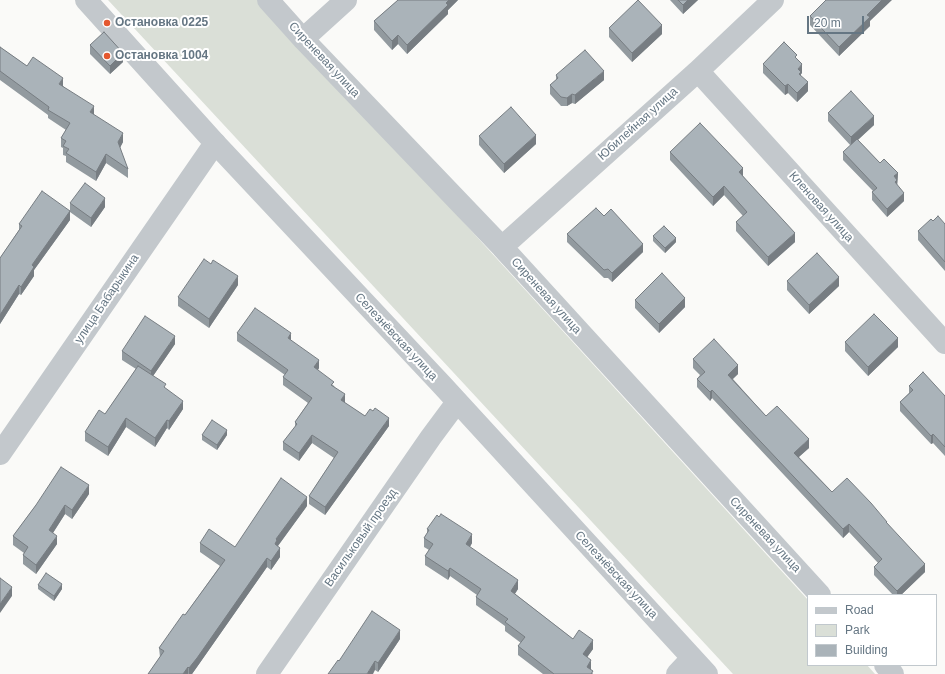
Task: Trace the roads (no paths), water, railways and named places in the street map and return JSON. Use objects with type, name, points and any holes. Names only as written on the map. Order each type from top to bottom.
[{"type":"street","name":"Селезнёвская улица","points":[[86,0],[215,144],[457,402],[707,674]]},
{"type":"street","name":"Сиреневая улица","points":[[268,0],[303,39],[502,247],[819,594]]},
{"type":"street","points":[[303,39],[346,0]]},
{"type":"street","name":"Юбилейная улица","points":[[502,247],[698,71],[773,0]]},
{"type":"street","name":"Кленовая улица","points":[[698,71],[945,343]]},
{"type":"street","name":"улица Бабарыкина","points":[[0,454],[146,241],[215,144]]},
{"type":"street","name":"Васильковый проезд","points":[[267,674],[431,437],[457,402]]},
{"type":"street","points":[[677,674],[692,658]]},
{"type":"street","points":[[886,666],[893,674]]},
{"type":"place","name":"Остановка 0225","points":[[107,23]]},
{"type":"place","name":"Остановка 1004","points":[[107,56]]}]
